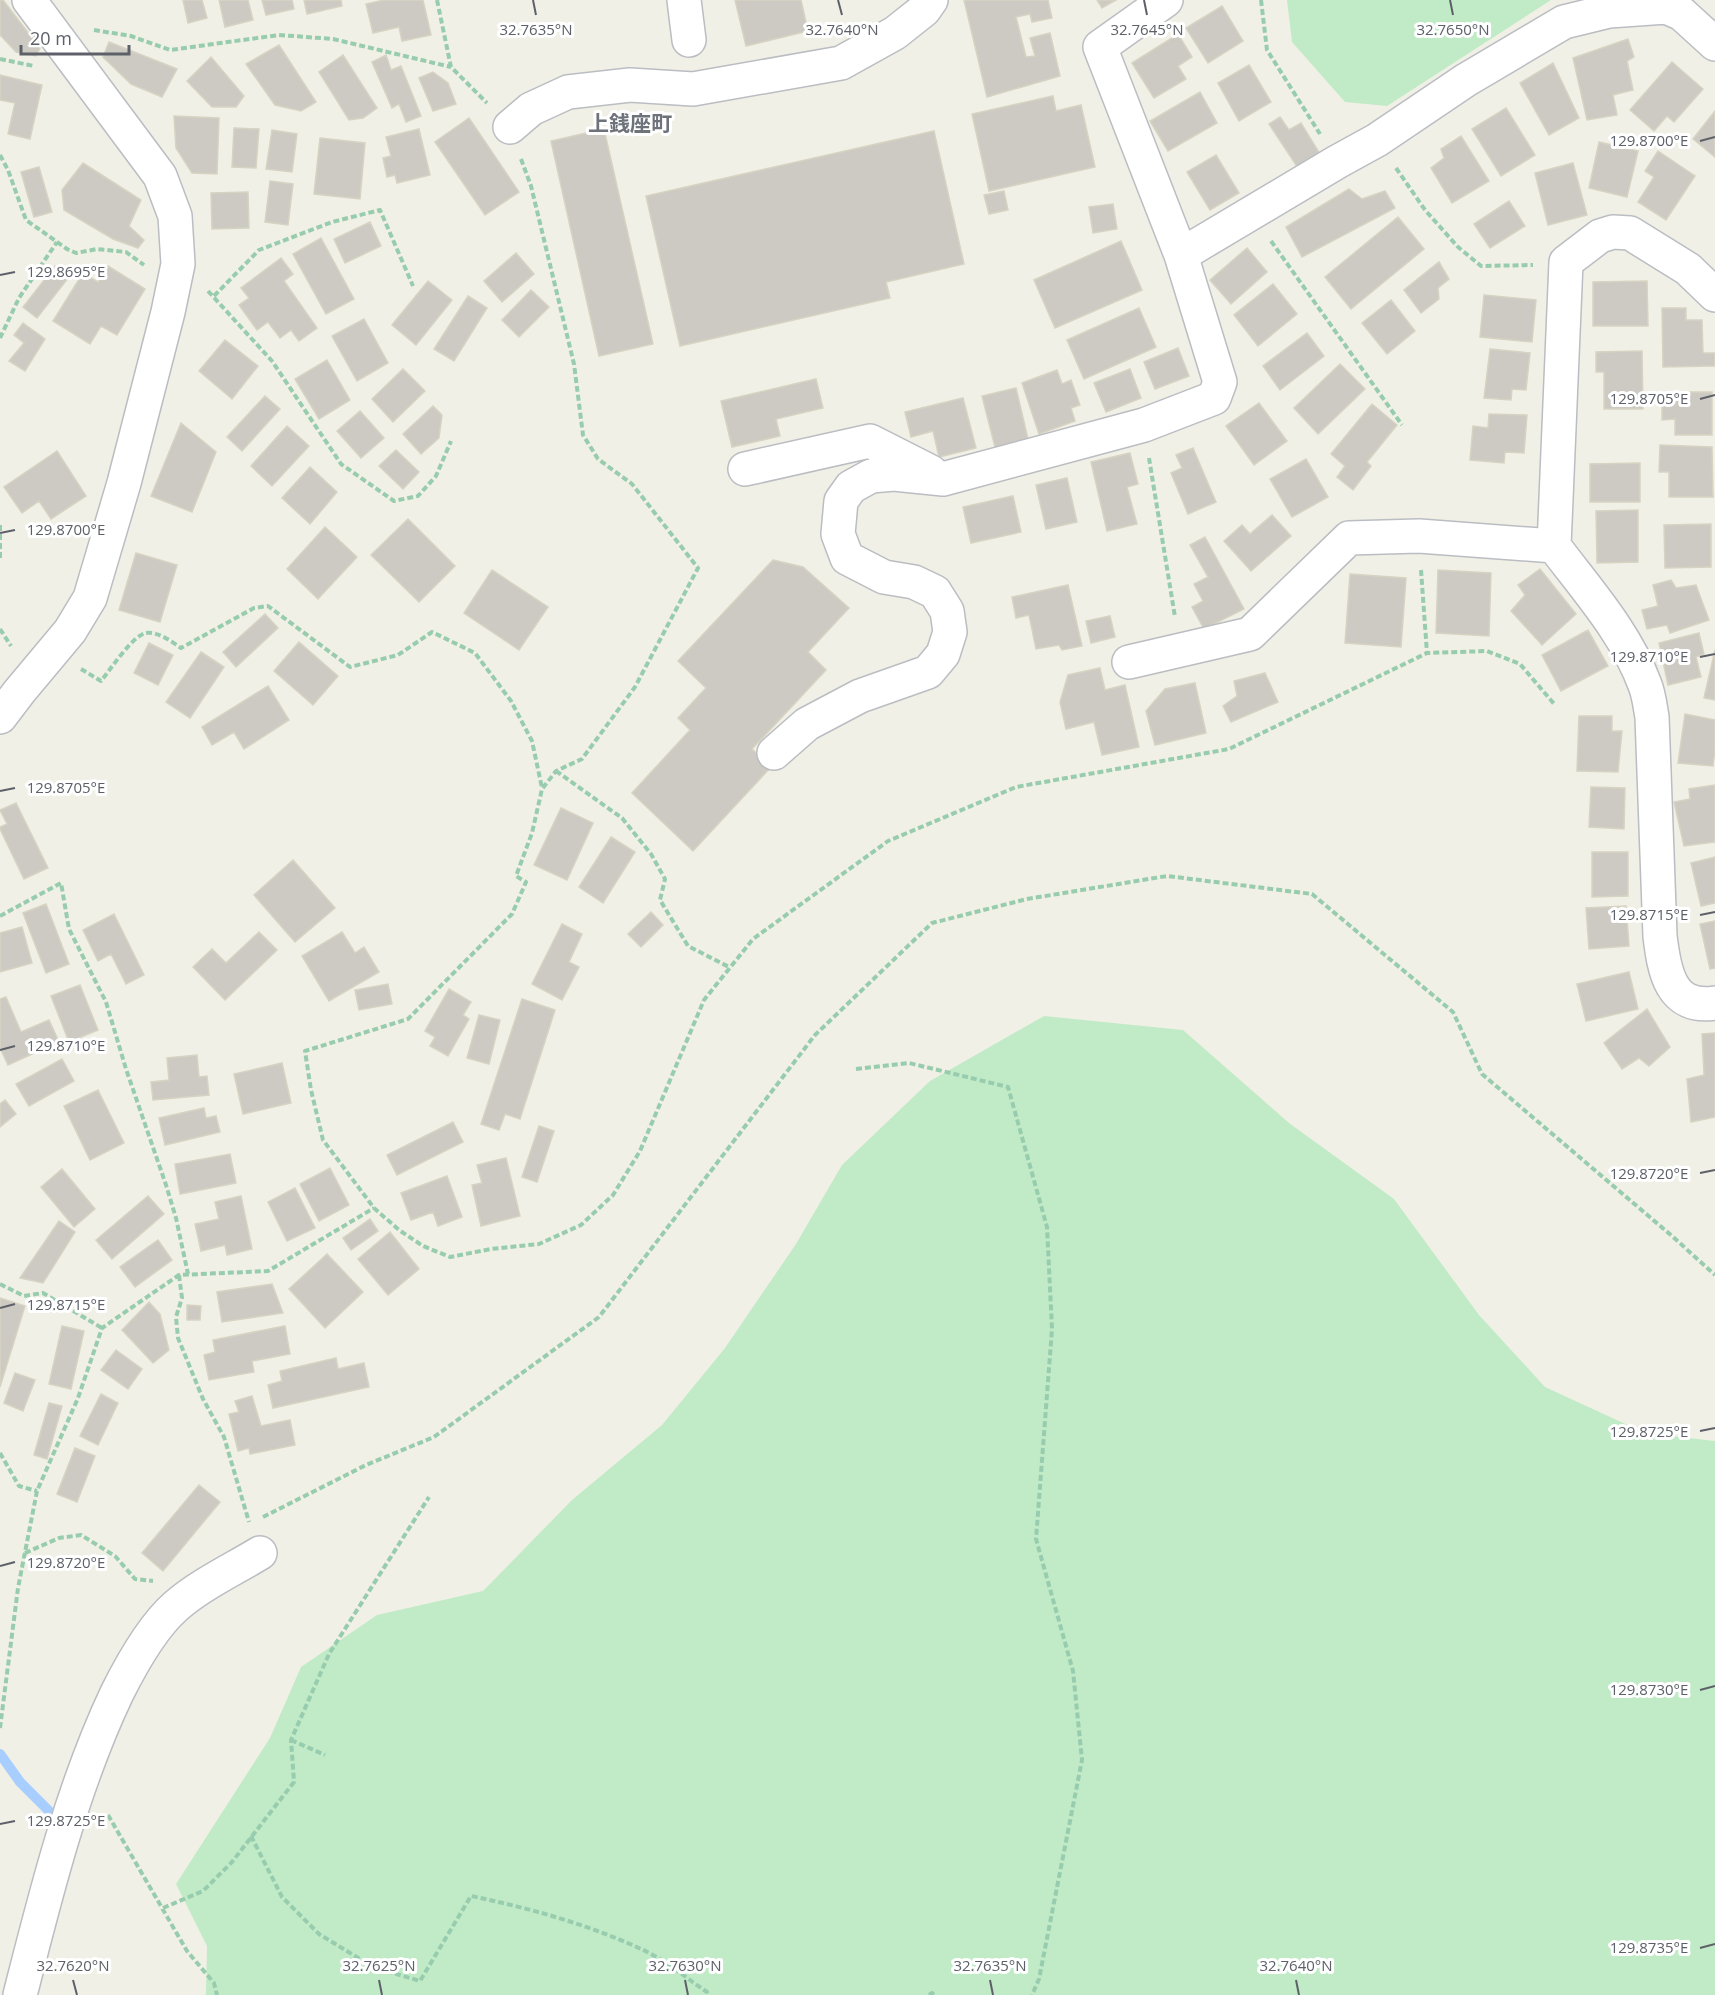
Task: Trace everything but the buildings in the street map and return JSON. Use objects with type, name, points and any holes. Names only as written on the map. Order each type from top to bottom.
[{"type":"street","points":[[0,717],[70,631],[90,598],[124,483],[176,275],[175,216],[160,176],[29,0]]},
{"type":"street","points":[[684,0],[689,40]]},
{"type":"street","points":[[510,127],[531,109],[568,92],[630,85],[693,89],[842,63],[895,33],[924,10],[932,0]]},
{"type":"street","points":[[774,753],[807,724],[852,701],[928,672],[944,654],[950,632],[947,611],[935,592],[914,582],[884,577],[848,558],[838,534],[840,501],[851,487],[871,476],[894,474],[943,478],[1144,424],[1214,398],[1220,382],[1181,255],[1100,47],[1166,0]]},
{"type":"street","points":[[1181,255],[1377,140],[1466,80],[1564,22],[1609,11],[1666,7],[1682,14],[1715,44]]},
{"type":"street","points":[[1715,294],[1688,269],[1630,233],[1612,232],[1600,236],[1566,262],[1554,546],[1604,611],[1633,657],[1646,687],[1652,717],[1660,936],[1664,966],[1673,988],[1688,1001],[1715,1003]]},
{"type":"street","points":[[745,469],[870,441],[943,478]]},
{"type":"street","points":[[1129,662],[1250,634],[1349,538],[1419,536],[1554,546]]},
{"type":"street","points":[[20,1995],[38,1924],[81,1780],[101,1726],[129,1669],[148,1639],[174,1607],[196,1591],[260,1553]]},
{"type":"path","points":[[437,0],[451,67]]},
{"type":"path","points":[[1261,0],[1267,50],[1337,162]]},
{"type":"path","points":[[55,34],[94,30],[131,36],[170,50],[279,35],[333,39],[451,67],[510,127],[531,186],[574,364],[583,435],[598,459],[632,484],[698,568],[635,687],[582,759],[556,771],[542,789]]},
{"type":"path","points":[[1377,140],[1425,210],[1458,247],[1482,266],[1566,262]]},
{"type":"path","points":[[0,155],[8,170],[26,220],[67,249],[76,253],[97,249],[126,252],[214,296],[272,361],[341,464],[394,501],[418,496],[436,476],[452,441]]},
{"type":"path","points":[[214,296],[260,250],[332,222],[380,210],[413,285]]},
{"type":"path","points":[[1252,213],[1402,425]]},
{"type":"path","points":[[0,338],[19,298],[57,242]]},
{"type":"path","points":[[1144,424],[1180,650]]},
{"type":"path","points":[[0,525],[0,560]]},
{"type":"path","points":[[1419,536],[1427,652]]},
{"type":"path","points":[[51,652],[101,681],[135,639],[145,633],[168,639],[181,648],[254,608],[268,606],[350,667],[398,655],[432,632],[475,653],[511,701],[532,741],[542,789],[532,833],[516,876],[526,882],[512,914],[408,1019],[305,1051],[311,1090],[323,1140],[374,1208],[399,1230],[423,1246],[450,1257],[539,1244],[581,1225],[613,1194],[640,1151],[704,1000],[729,968],[753,939],[888,841],[1016,787],[1229,749],[1427,652],[1487,651],[1520,664],[1555,705]]},
{"type":"path","points":[[556,771],[622,818],[651,854],[665,879],[660,900],[688,946],[729,968]]},
{"type":"path","points":[[179,1275],[182,1298],[176,1317],[178,1338],[202,1399],[224,1437],[249,1524],[366,1465],[434,1437],[599,1317],[815,1035],[932,923],[1026,899],[1167,876],[1312,894],[1454,1012],[1482,1074],[1715,1275]]},
{"type":"path","points":[[0,916],[61,883],[69,929],[106,1002],[129,1079],[176,1218],[188,1274]]},
{"type":"path","points":[[856,1069],[909,1063],[1008,1088],[1047,1227],[1052,1329],[1036,1539],[1073,1671],[1082,1760],[1039,1979],[1032,1995]]},
{"type":"path","points":[[0,1728],[18,1588],[37,1491],[78,1398],[102,1328],[179,1275],[268,1271],[374,1208]]},
{"type":"path","points":[[0,1284],[24,1296],[43,1293],[102,1328]]},
{"type":"path","points":[[0,1453],[19,1486],[37,1491]]},
{"type":"path","points":[[163,1908],[203,1891],[232,1862],[294,1782],[291,1740],[329,1654],[429,1497]]},
{"type":"path","points":[[25,1553],[59,1538],[81,1535],[115,1556],[135,1579],[153,1581],[174,1607]]},
{"type":"path","points":[[291,1740],[325,1755]]},
{"type":"path","points":[[81,1780],[112,1821],[187,1951],[214,1983],[217,1995]]},
{"type":"path","points":[[252,1836],[282,1897],[319,1934],[373,1966],[420,1981],[471,1896],[521,1906],[583,1926],[643,1950],[707,1992],[708,1995]]},
{"type":"path","points":[[929,1995],[932,1993],[934,1995]]},
{"type":"green space","points":[[1287,0],[1551,0],[1387,106],[1345,102],[1292,42]]},
{"type":"green space","points":[[1044,1016],[1183,1030],[1289,1123],[1394,1199],[1479,1315],[1545,1387],[1645,1433],[1715,1441],[1715,1995],[206,1995],[207,1946],[176,1884],[270,1738],[301,1667],[377,1615],[483,1591],[572,1500],[662,1425],[725,1348],[796,1244],[842,1165],[930,1081]]},
{"type":"waterway","points":[[0,1754],[20,1782],[56,1818]]},
{"type":"district","name":"上銭座町","points":[[630,123]]}]
